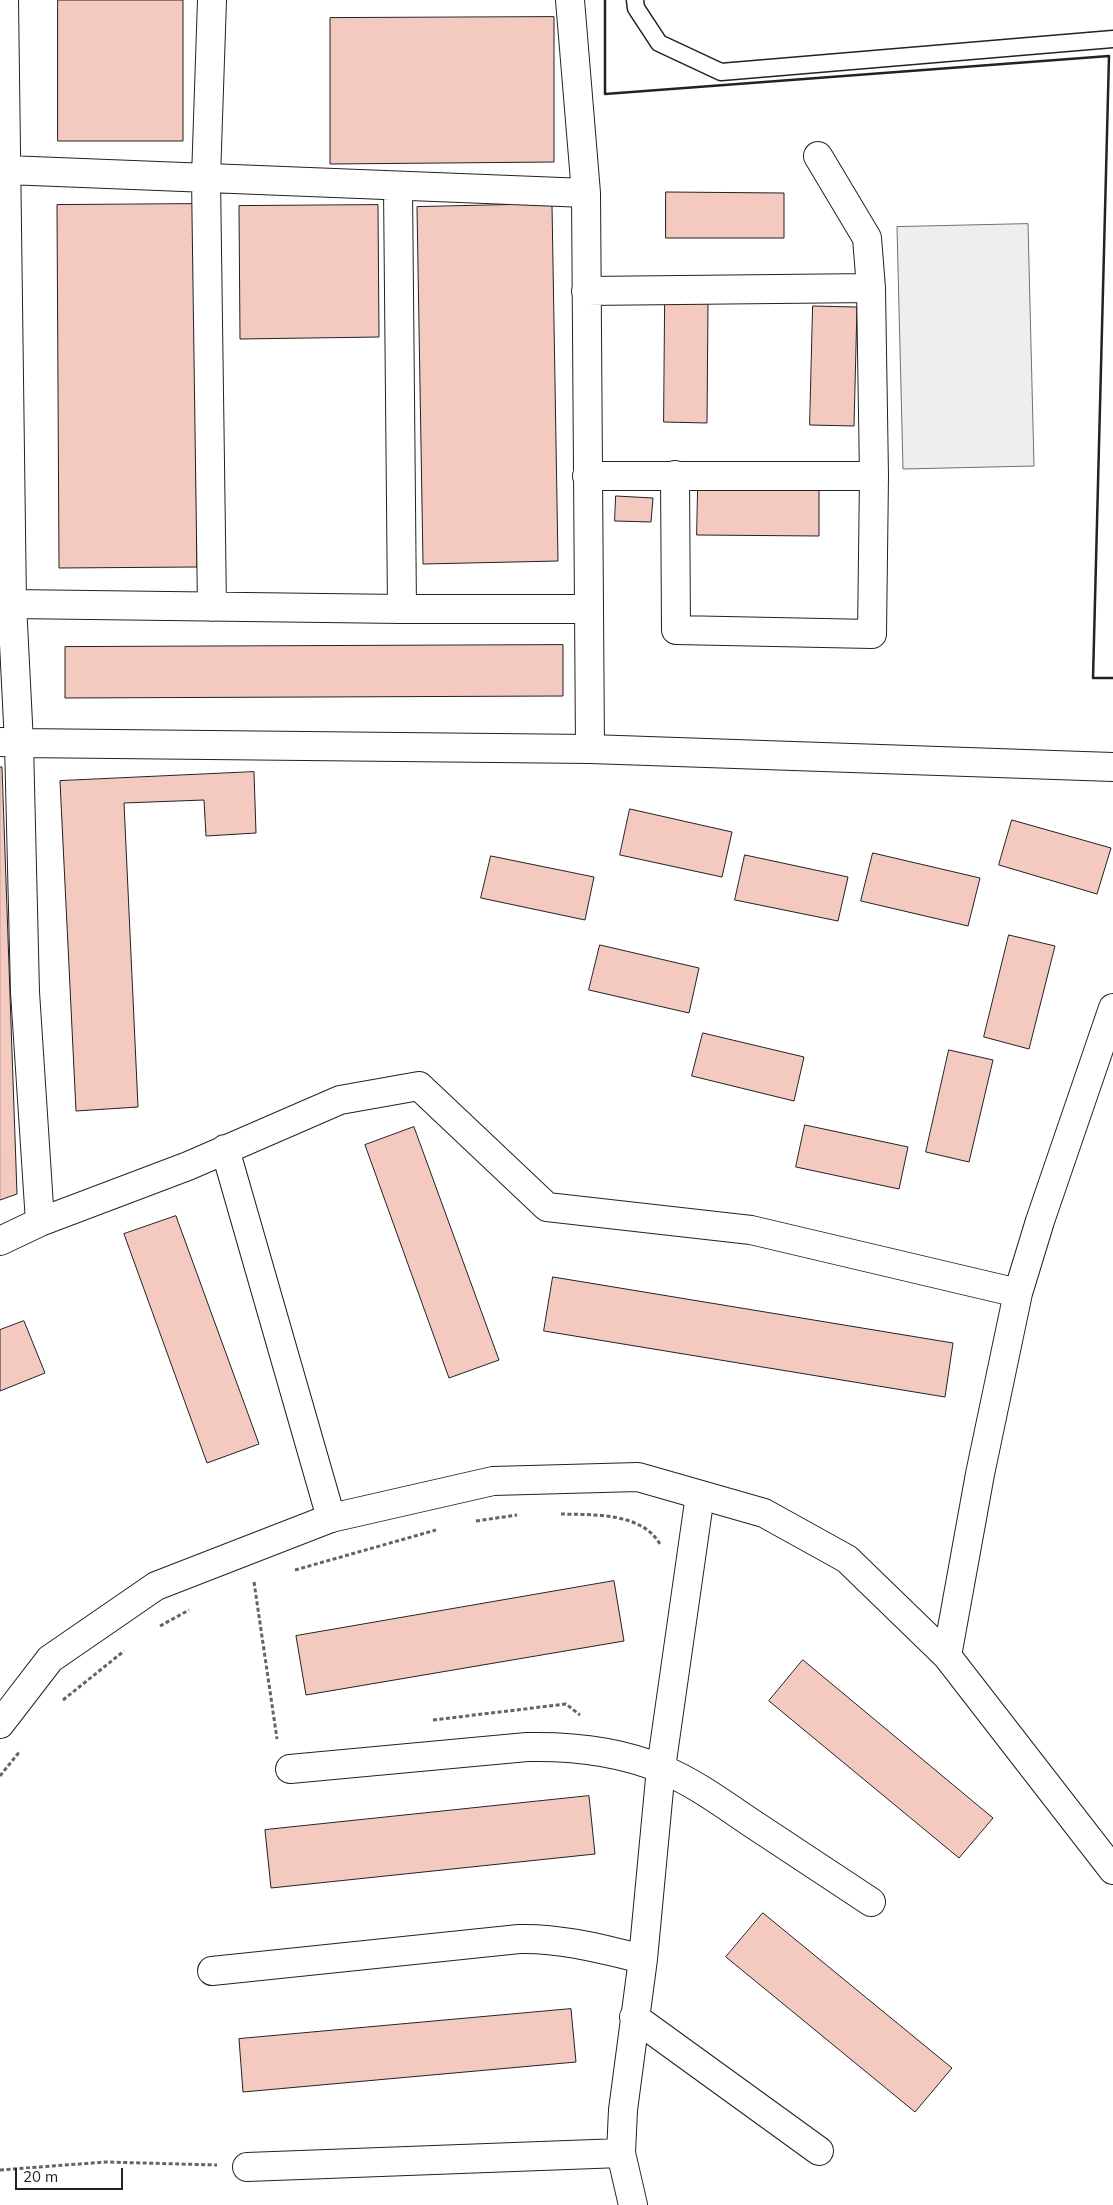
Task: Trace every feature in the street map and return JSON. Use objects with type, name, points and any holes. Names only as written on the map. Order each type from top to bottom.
[{"type":"street","points":[[4,0],[12,604],[9,743],[40,1222]]},
{"type":"street","points":[[212,0],[206,178],[212,607]]},
{"type":"street","points":[[570,0],[586,193],[590,749]]},
{"type":"street","points":[[675,475],[676,630],[872,634],[874,476],[871,288],[866,238],[818,156]]},
{"type":"street","points":[[7,170],[586,193]]},
{"type":"street","points":[[398,187],[402,609]]},
{"type":"street","points":[[586,290],[871,288]]},
{"type":"street","points":[[587,476],[874,476]]},
{"type":"street","points":[[12,604],[402,609],[589,609]]},
{"type":"street","points":[[9,743],[590,749],[1113,767]]},
{"type":"street","points":[[947,1656],[982,1464],[1018,1293],[1040,1221],[1113,1008]]},
{"type":"street","points":[[0,1241],[40,1222],[188,1166],[340,1100],[418,1086],[548,1207],[751,1230],[1018,1293]]},
{"type":"street","points":[[225,1149],[331,1518]]},
{"type":"street","points":[[0,1724],[50,1659],[156,1586],[331,1518],[493,1481],[638,1477],[764,1513],[846,1558],[947,1656],[1113,1870]]},
{"type":"street","points":[[633,2205],[622,2153],[621,2130],[634,2017],[643,1959],[661,1768],[700,1495]]},
{"type":"street","points":[[290,1769],[527,1747],[558,1746],[594,1750],[626,1757],[661,1768],[694,1784],[871,1902]]},
{"type":"street","points":[[212,1971],[544,1938],[572,1942],[643,1959]]},
{"type":"street","points":[[634,2017],[819,2151]]},
{"type":"street","points":[[236,2166],[622,2153]]},
{"type":"lane","points":[[636,0],[636,8],[659,43],[721,72],[1113,39]]},
{"type":"path","points":[[473,1521],[527,1514]]},
{"type":"path","points":[[554,1514],[615,1517],[643,1526],[659,1542],[662,1548]]},
{"type":"path","points":[[292,1570],[444,1528]]},
{"type":"path","points":[[245,1585],[264,1578]]},
{"type":"path","points":[[254,1581],[277,1739],[290,1769]]},
{"type":"path","points":[[154,1629],[193,1608]]},
{"type":"path","points":[[59,1705],[65,1698],[131,1645]]},
{"type":"path","points":[[431,1721],[566,1704],[587,1720]]},
{"type":"path","points":[[277,1739],[286,1738]]},
{"type":"path","points":[[0,1776],[24,1748]]},
{"type":"path","points":[[0,2170],[106,2162],[236,2166]]},
{"type":"shaded area","points":[[1028,224],[1034,466],[903,469],[897,227]]},
{"type":"building","points":[[58,0],[183,0],[183,141],[58,141]]},
{"type":"building","points":[[554,17],[554,162],[330,164],[330,18]]},
{"type":"building","points":[[666,192],[784,193],[784,238],[666,238]]},
{"type":"building","points":[[194,204],[197,567],[59,568],[57,205]]},
{"type":"building","points":[[552,204],[558,561],[423,564],[417,207]]},
{"type":"building","points":[[378,205],[379,337],[240,339],[239,206]]},
{"type":"building","points":[[665,303],[708,303],[707,423],[664,422]]},
{"type":"building","points":[[813,306],[857,307],[854,426],[810,425]]},
{"type":"building","points":[[698,489],[819,490],[819,536],[697,535]]},
{"type":"building","points":[[616,496],[653,498],[651,522],[615,521]]},
{"type":"building","points":[[563,645],[563,696],[65,698],[65,647]]},
{"type":"building","points":[[0,767],[2,767],[17,1194],[0,1200]]},
{"type":"building","points":[[254,772],[256,833],[206,836],[204,800],[124,803],[138,1107],[76,1111],[60,781]]},
{"type":"building","points":[[630,809],[732,832],[722,877],[620,855]]},
{"type":"building","points":[[1012,820],[1111,848],[1097,894],[999,865]]},
{"type":"building","points":[[873,853],[980,878],[968,926],[861,901]]},
{"type":"building","points":[[745,855],[848,877],[838,921],[735,900]]},
{"type":"building","points":[[491,856],[594,877],[585,920],[481,898]]},
{"type":"building","points":[[1009,935],[1055,946],[1029,1049],[984,1037]]},
{"type":"building","points":[[600,945],[699,968],[689,1013],[589,990]]},
{"type":"building","points":[[703,1033],[804,1057],[794,1101],[692,1076]]},
{"type":"building","points":[[949,1050],[993,1060],[969,1162],[926,1152]]},
{"type":"building","points":[[805,1125],[908,1147],[899,1189],[796,1167]]},
{"type":"building","points":[[414,1127],[499,1360],[449,1378],[365,1145]]},
{"type":"building","points":[[176,1216],[259,1444],[207,1463],[124,1234]]},
{"type":"building","points":[[553,1277],[953,1343],[945,1397],[544,1331]]},
{"type":"building","points":[[24,1321],[45,1373],[0,1391],[0,1330]]},
{"type":"building","points":[[614,1581],[624,1641],[306,1695],[296,1636]]},
{"type":"building","points":[[803,1660],[993,1818],[959,1858],[769,1701]]},
{"type":"building","points":[[589,1796],[595,1854],[271,1888],[265,1830]]},
{"type":"building","points":[[763,1913],[952,2068],[915,2112],[726,1957]]},
{"type":"building","points":[[571,2009],[576,2062],[243,2092],[239,2039]]},
{"type":"wall","points":[[605,0],[605,94],[1109,56],[1093,678],[1113,678]]}]
